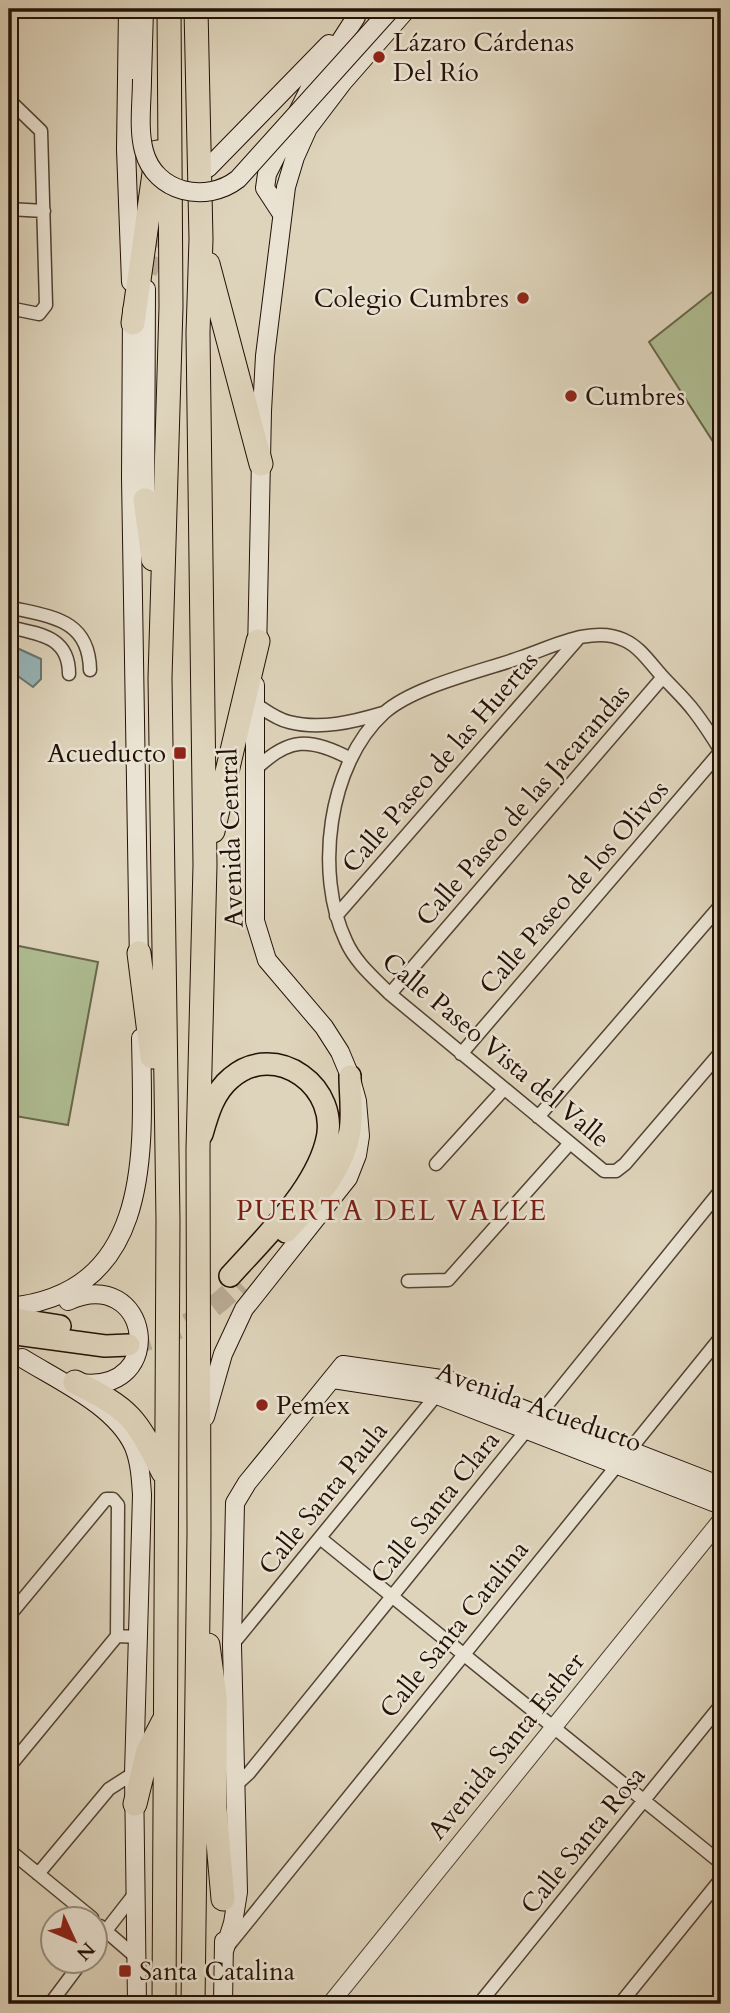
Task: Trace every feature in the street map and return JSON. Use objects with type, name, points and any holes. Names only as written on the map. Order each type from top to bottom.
[{"type":"highway","points":[[160,678],[171,320],[169,9]]},
{"type":"highway","points":[[194,2004],[199,1440],[198,1149],[205,864],[198,347],[201,239],[196,9]]},
{"type":"highway","points":[[133,324],[170,62]]},
{"type":"highway","points":[[201,239],[261,464]]},
{"type":"highway","points":[[145,500],[156,586],[160,678],[166,1153],[164,2004]]},
{"type":"highway","points":[[205,864],[258,640]]},
{"type":"highway","points":[[139,953],[166,1153]]},
{"type":"highway","points":[[75,1382],[109,1399],[129,1414],[148,1441],[166,1479]]},
{"type":"highway","points":[[198,1597],[214,1682],[215,1808],[223,1899]]},
{"type":"highway","points":[[135,1804],[148,1751],[164,1720]]},
{"type":"main road","points":[[9,1311],[45,1302],[80,1284],[111,1254],[127,1225],[140,1152],[142,1100],[131,477],[133,324],[126,149],[128,9]]},
{"type":"main road","points":[[144,9],[142,142],[146,158],[154,171],[166,182],[180,190],[203,193],[218,190],[238,179],[391,9]]},
{"type":"main road","name":"Avenida Central","points":[[199,1440],[215,1376],[232,1330],[244,1309],[348,1178],[357,1155],[360,1118],[350,1076],[340,1052],[324,1027],[267,960],[256,921],[254,703],[258,640],[261,411],[282,214],[290,172],[309,128],[343,82],[407,9]]},
{"type":"main road","points":[[282,214],[265,188],[267,174],[309,90],[360,13]]},
{"type":"main road","points":[[208,168],[360,13]]},
{"type":"main road","points":[[135,713],[140,664],[145,500],[146,279]]},
{"type":"main road","points":[[198,1149],[208,1112],[218,1092],[241,1071],[256,1065],[271,1063],[302,1075],[322,1097],[328,1112],[330,1128],[327,1142],[314,1172],[235,1280],[313,1202],[334,1173],[346,1148],[350,1128],[350,1076]]},
{"type":"main road","points":[[9,1311],[51,1308],[83,1294],[94,1293],[113,1298],[128,1309],[136,1321],[140,1336],[137,1355],[132,1364],[109,1382],[75,1382],[15,1355]]},
{"type":"main road","points":[[9,1311],[129,1338],[105,1346],[9,1333]]},
{"type":"main road","points":[[15,1355],[108,1412],[134,1447],[138,1462],[142,1495],[134,1773],[137,2004]]},
{"type":"main road","points":[[224,1951],[233,1923],[238,1892],[232,1645],[235,1503],[242,1490],[338,1372]]},
{"type":"main road","name":"Avenida Acueducto","points":[[338,1372],[449,1380],[721,1486]]},
{"type":"main road","name":"Avenida Acueducto","points":[[338,1372],[437,1395],[721,1505]]},
{"type":"main road","points":[[223,1899],[223,2004]]},
{"type":"street","points":[[9,100],[41,131],[46,305],[38,314],[11,311]]},
{"type":"street","points":[[9,209],[44,211]]},
{"type":"street","points":[[9,607],[63,621],[74,628],[90,653],[90,670]]},
{"type":"street","points":[[9,627],[53,640],[64,649],[69,660],[69,674]]},
{"type":"street","name":"Calle Paseo Vista del Valle","points":[[254,703],[287,722],[348,724],[385,712],[416,694],[579,638],[607,635],[625,640],[639,650],[695,712],[721,751]]},
{"type":"street","name":"Calle Paseo de las Huertas","points":[[336,916],[579,638]]},
{"type":"street","name":"Calle Paseo de las Jacarandas","points":[[390,994],[663,677]]},
{"type":"street","name":"Calle Paseo Vista del Valle","points":[[385,712],[364,736],[351,759],[333,807],[330,860],[336,916],[346,943],[362,966],[390,994],[604,1171],[616,1171],[625,1164],[721,1052]]},
{"type":"street","points":[[303,724],[305,743]]},
{"type":"street","points":[[348,724],[364,736]]},
{"type":"street","points":[[255,771],[277,751],[289,745],[305,743],[321,746],[351,759]]},
{"type":"street","name":"Calle Paseo de los Olivos","points":[[461,1054],[721,751]]},
{"type":"street","points":[[538,1117],[721,905]]},
{"type":"street","points":[[436,1164],[504,1089]]},
{"type":"street","points":[[408,1281],[448,1280],[570,1143]]},
{"type":"street","name":"Calle Santa Clara","points":[[236,1785],[249,1773],[721,1190]]},
{"type":"street","name":"Calle Santa Catalina","points":[[224,1951],[721,1337]]},
{"type":"street","name":"Calle Santa Paula","points":[[232,1645],[449,1380]]},
{"type":"street","points":[[9,1616],[106,1499],[113,1499],[118,1505],[117,1636],[9,1767]]},
{"type":"street","name":"Avenida Santa Esther","points":[[330,2004],[721,1520]]},
{"type":"street","points":[[320,1538],[721,1863]]},
{"type":"street","points":[[117,1636],[140,1637]]},
{"type":"street","name":"Calle Santa Rosa","points":[[479,2004],[721,1705]]},
{"type":"street","points":[[38,1874],[109,1789],[134,1773]]},
{"type":"street","points":[[9,1850],[74,1904]]},
{"type":"street","points":[[620,2004],[721,1879]]},
{"type":"street","points":[[108,1928],[136,1892]]},
{"type":"street","points":[[108,1933],[136,1957]]},
{"type":"street","points":[[50,2004],[73,1974]]},
{"type":"green space","points":[[721,285],[721,454],[649,342]]},
{"type":"green space","points":[[14,945],[98,962],[68,1125],[9,1115],[9,974]]},
{"type":"water","points":[[17,648],[41,659],[41,679],[33,687],[15,674],[9,676],[9,668]]},
{"type":"tunnel","points":[[148,273],[169,217]]},
{"type":"tunnel","points":[[129,1345],[189,1323],[240,1283]]},
{"type":"place","name":"Lázaro Cárdenas Del Río","points":[[379,57]]},
{"type":"place","name":"Colegio Cumbres","points":[[523,298]]},
{"type":"place","name":"Cumbres","points":[[571,396]]},
{"type":"place","name":"Acueducto","points":[[180,753]]},
{"type":"place","name":"Pemex","points":[[262,1405]]},
{"type":"place","name":"Santa Catalina","points":[[125,1971]]},
{"type":"district","name":"PUERTA DEL VALLE","points":[[392,1211]]}]
